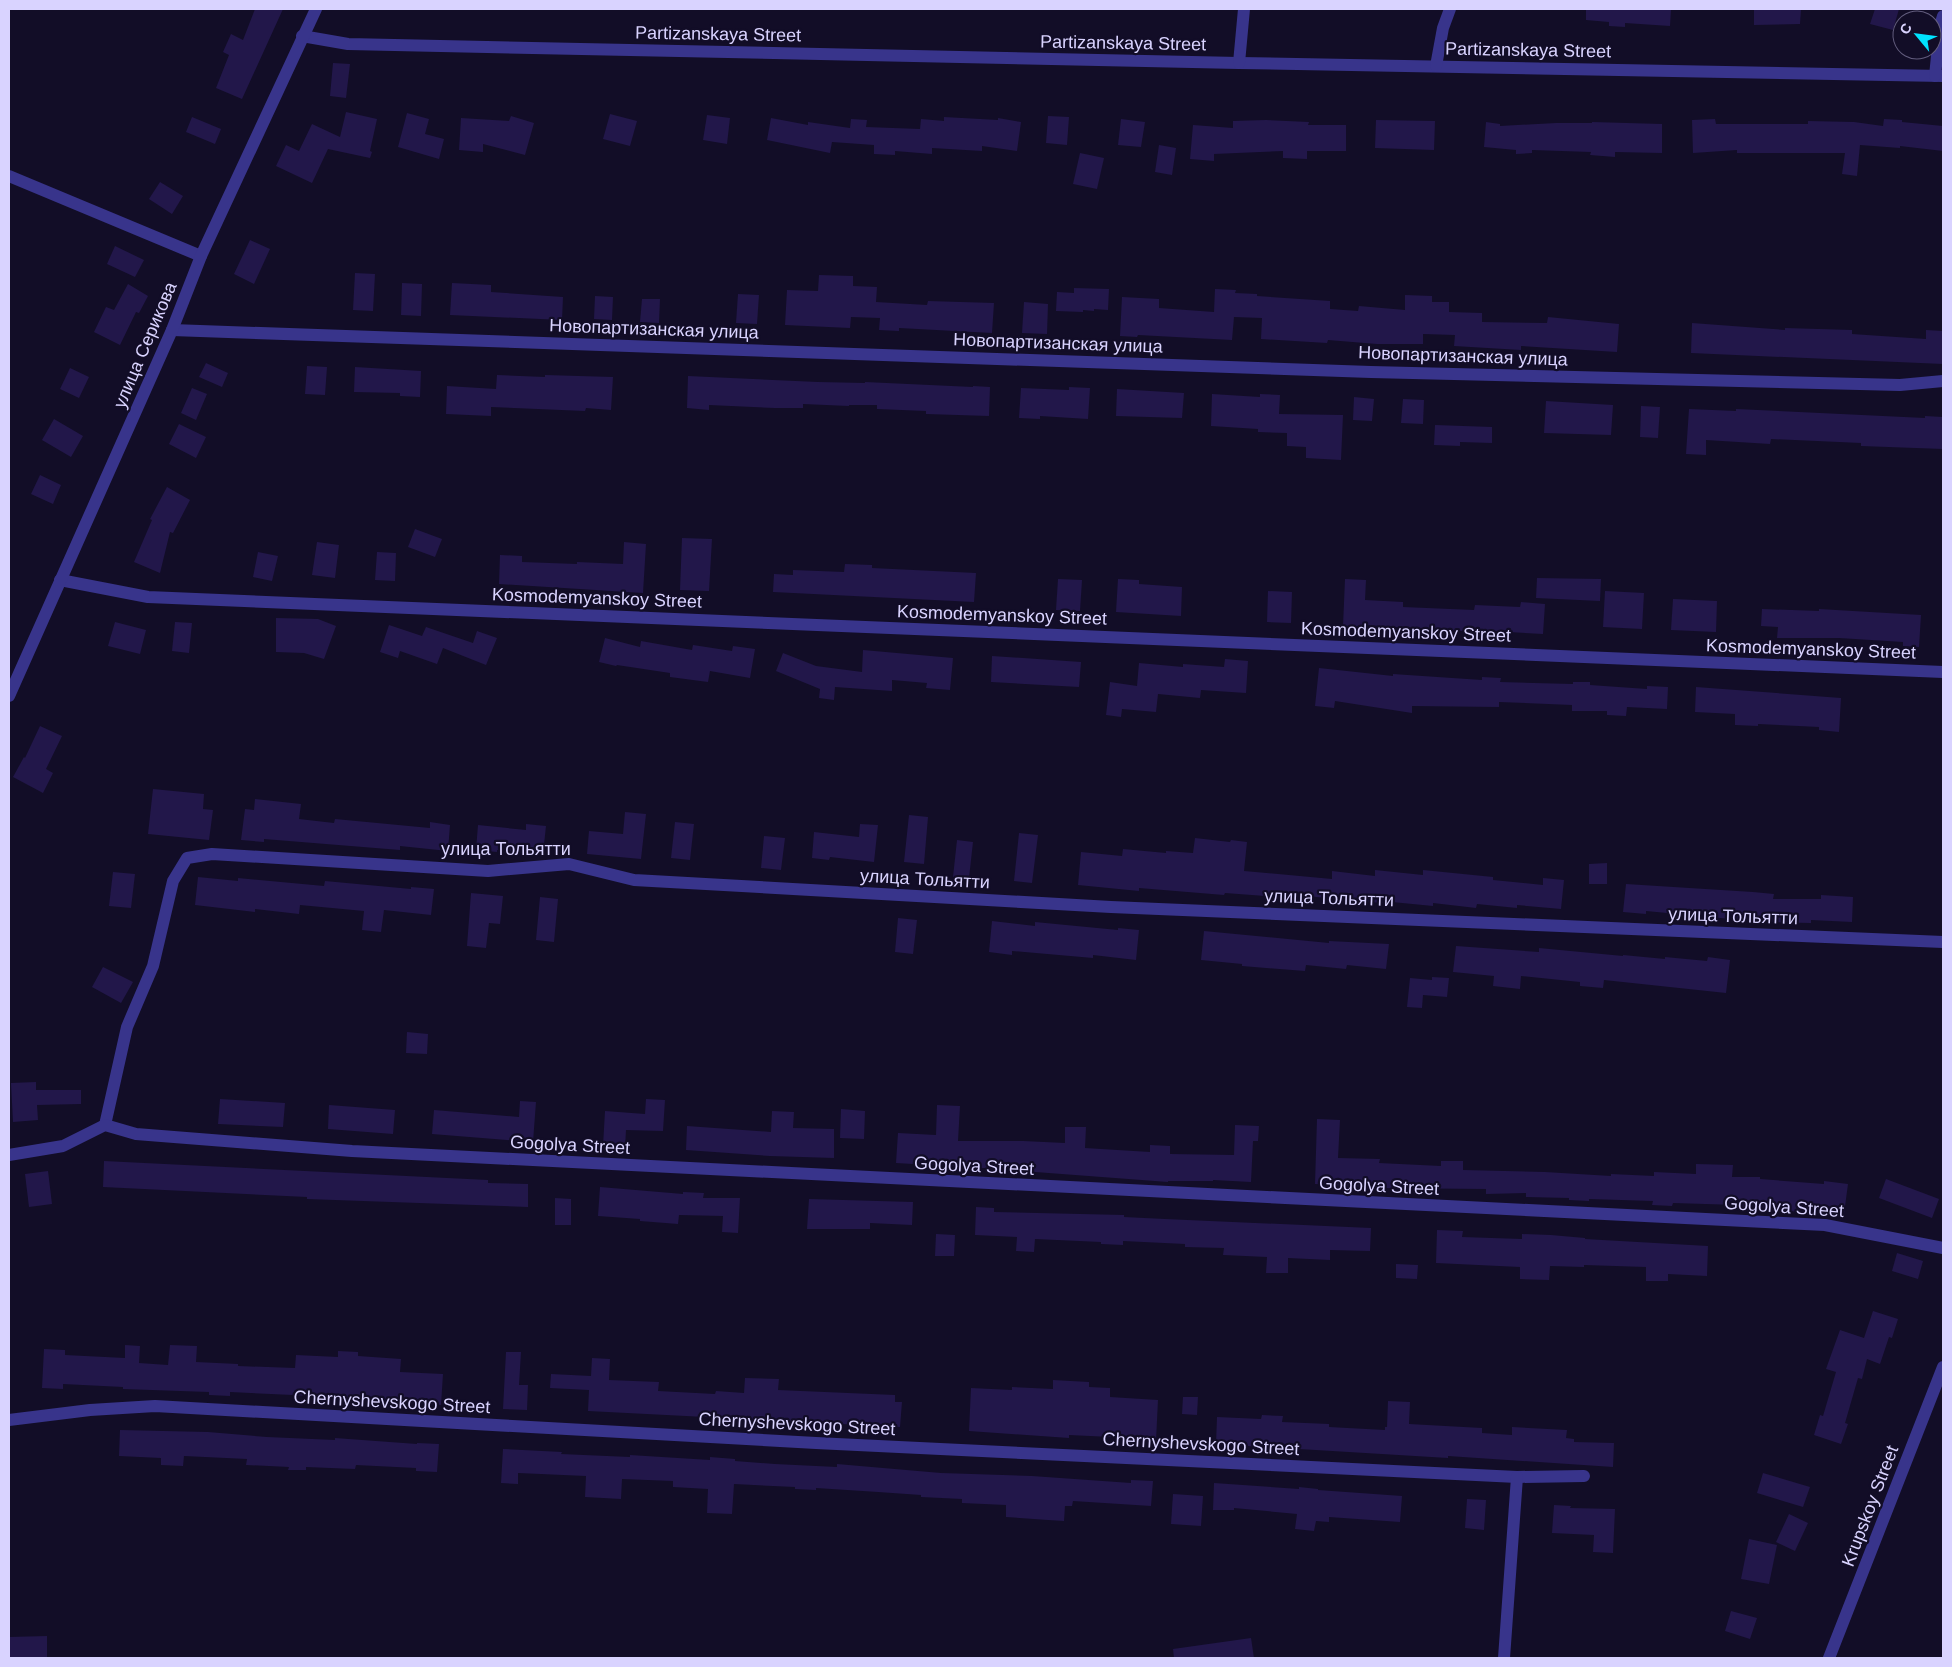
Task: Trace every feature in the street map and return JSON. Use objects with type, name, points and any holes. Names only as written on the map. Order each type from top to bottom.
[{"type":"street","name":"улица Серикова","points":[[9,696],[172,330],[202,256],[316,9]]},
{"type":"street","points":[[1238,63],[1244,9]]},
{"type":"street","points":[[1436,66],[1443,28],[1450,9]]},
{"type":"street","points":[[1939,76],[1940,26],[1943,16]]},
{"type":"street","name":"Partizanskaya Street","points":[[302,36],[348,44],[1939,76]]},
{"type":"street","points":[[9,176],[202,256]]},
{"type":"street","name":"Новопартизанская улица","points":[[172,330],[1371,372],[1900,386],[1943,381]]},
{"type":"street","name":"Kosmodemyanskoy Street","points":[[60,580],[158,597],[1943,672]]},
{"type":"street","name":"улица Тольятти","points":[[106,1125],[127,1027],[152,966],[173,881],[188,858],[212,854],[488,871],[569,864],[634,880],[1111,907],[1943,942]]},
{"type":"street","points":[[9,1155],[63,1146],[106,1125]]},
{"type":"street","name":"Gogolya Street","points":[[106,1125],[136,1134],[362,1152],[1825,1225],[1943,1248]]},
{"type":"street","name":"Krupskoy Street","points":[[1829,1658],[1943,1367]]},
{"type":"street","name":"Chernyshevskogo Street","points":[[9,1420],[90,1410],[155,1406],[806,1442],[1517,1477],[1584,1476]]},
{"type":"street","points":[[1504,1658],[1517,1477]]},
{"type":"building","points":[[255,9],[283,9],[242,99],[216,88],[229,55],[223,52],[231,34],[243,40]]},
{"type":"building","points":[[1586,9],[1671,9],[1670,26],[1625,23],[1625,27],[1609,26],[1609,22],[1586,20]]},
{"type":"building","points":[[1754,9],[1801,9],[1800,24],[1754,25]]},
{"type":"building","points":[[1875,9],[1899,9],[1892,10],[1892,30],[1870,24]]},
{"type":"building","points":[[333,63],[350,64],[346,98],[330,96]]},
{"type":"building","points":[[346,112],[377,119],[370,158],[328,149],[312,183],[276,166],[286,145],[299,151],[312,124],[340,137]]},
{"type":"building","points":[[407,113],[429,119],[425,134],[444,139],[439,159],[398,147]]},
{"type":"building","points":[[610,114],[637,121],[630,146],[603,139]]},
{"type":"building","points":[[707,115],[730,118],[727,144],[703,140]]},
{"type":"building","points":[[511,116],[534,123],[525,155],[483,144],[483,152],[459,150],[461,118],[509,121]]},
{"type":"building","points":[[1048,116],[1069,117],[1067,145],[1046,143]]},
{"type":"building","points":[[192,117],[221,129],[215,144],[186,132]]},
{"type":"building","points":[[944,117],[998,120],[998,118],[1021,122],[1017,151],[982,146],[982,151],[932,148],[932,154],[895,151],[895,155],[874,154],[874,145],[832,142],[830,153],[767,140],[771,118],[808,125],[808,122],[850,128],[851,119],[867,120],[866,127],[920,129],[921,119],[944,121]]},
{"type":"building","points":[[1121,119],[1145,122],[1141,147],[1118,145]]},
{"type":"building","points":[[1715,119],[1716,124],[1808,124],[1808,121],[1854,122],[1883,126],[1884,119],[1902,120],[1902,122],[1943,126],[1943,151],[1900,146],[1900,148],[1860,145],[1857,176],[1842,174],[1845,153],[1737,153],[1737,150],[1693,153],[1692,120]]},
{"type":"building","points":[[1376,120],[1435,121],[1434,150],[1375,148]]},
{"type":"building","points":[[1233,121],[1309,122],[1308,125],[1346,125],[1346,151],[1307,151],[1307,159],[1283,158],[1283,151],[1214,154],[1214,161],[1190,159],[1193,125],[1233,128]]},
{"type":"building","points":[[1486,122],[1500,124],[1500,126],[1592,122],[1662,124],[1662,153],[1615,152],[1615,157],[1590,155],[1591,152],[1532,150],[1532,153],[1516,154],[1516,150],[1484,147]]},
{"type":"building","points":[[1159,145],[1176,148],[1172,175],[1155,172]]},
{"type":"building","points":[[1080,153],[1104,158],[1097,189],[1073,184]]},
{"type":"building","points":[[160,182],[183,196],[172,214],[149,199]]},
{"type":"building","points":[[250,240],[270,249],[254,284],[234,274]]},
{"type":"building","points":[[115,246],[144,260],[135,277],[107,264]]},
{"type":"building","points":[[355,273],[375,274],[373,311],[353,310]]},
{"type":"building","points":[[819,275],[853,276],[853,286],[877,287],[876,302],[927,305],[928,301],[994,303],[992,333],[899,328],[899,331],[879,330],[880,318],[851,317],[850,328],[785,325],[787,290],[818,291]]},
{"type":"building","points":[[402,283],[422,284],[421,316],[401,315]]},
{"type":"building","points":[[452,283],[491,285],[491,292],[563,297],[562,320],[450,315]]},
{"type":"building","points":[[128,284],[148,296],[139,313],[136,312],[120,345],[94,332],[106,307],[114,310]]},
{"type":"building","points":[[1074,288],[1109,289],[1108,310],[1094,309],[1094,311],[1083,310],[1083,312],[1056,311],[1057,292],[1074,293]]},
{"type":"building","points":[[1215,289],[1236,290],[1235,293],[1257,294],[1257,296],[1330,301],[1330,309],[1358,311],[1359,306],[1405,310],[1405,295],[1432,296],[1432,302],[1449,302],[1449,312],[1482,313],[1482,322],[1547,323],[1548,317],[1619,324],[1617,352],[1521,346],[1521,350],[1454,346],[1455,335],[1423,334],[1423,344],[1377,344],[1328,340],[1327,343],[1261,339],[1262,318],[1234,317],[1232,340],[1138,335],[1137,337],[1120,336],[1122,297],[1159,299],[1159,308],[1214,312]]},
{"type":"building","points":[[738,294],[759,295],[757,324],[736,323]]},
{"type":"building","points":[[595,296],[613,297],[612,320],[594,319]]},
{"type":"building","points":[[642,299],[660,299],[659,323],[640,322]]},
{"type":"building","points":[[1024,302],[1048,304],[1047,334],[1022,333]]},
{"type":"building","points":[[1692,323],[1785,330],[1785,328],[1852,330],[1852,334],[1926,339],[1926,330],[1943,331],[1943,364],[1691,353]]},
{"type":"building","points":[[206,363],[228,373],[222,387],[199,377]]},
{"type":"building","points":[[307,366],[327,367],[325,395],[305,394]]},
{"type":"building","points":[[355,367],[421,371],[420,397],[400,396],[400,393],[354,392]]},
{"type":"building","points":[[70,368],[89,377],[79,398],[60,389]]},
{"type":"building","points":[[497,375],[613,377],[611,410],[586,408],[585,411],[491,407],[491,416],[446,414],[447,386],[496,389]]},
{"type":"building","points":[[688,376],[990,387],[989,416],[926,414],[926,411],[877,409],[877,405],[803,404],[803,408],[775,408],[709,405],[709,410],[687,408]]},
{"type":"building","points":[[1069,387],[1090,388],[1088,419],[1040,416],[1040,419],[1019,418],[1021,388],[1069,390]]},
{"type":"building","points":[[192,388],[207,394],[196,420],[181,413]]},
{"type":"building","points":[[1117,389],[1184,393],[1182,418],[1116,416]]},
{"type":"building","points":[[1212,394],[1260,397],[1260,394],[1280,395],[1279,414],[1343,415],[1341,460],[1306,458],[1306,447],[1287,446],[1287,433],[1258,432],[1258,429],[1211,426]]},
{"type":"building","points":[[1354,397],[1374,399],[1372,421],[1353,420]]},
{"type":"building","points":[[1403,399],[1424,400],[1423,424],[1401,423]]},
{"type":"building","points":[[1546,401],[1613,405],[1611,435],[1544,433]]},
{"type":"building","points":[[1641,406],[1660,407],[1658,438],[1640,437]]},
{"type":"building","points":[[1689,409],[1736,411],[1736,409],[1925,418],[1925,416],[1943,417],[1943,449],[1861,446],[1861,443],[1771,439],[1770,444],[1706,440],[1706,455],[1686,454]]},
{"type":"building","points":[[54,419],[83,436],[71,457],[42,440]]},
{"type":"building","points":[[179,424],[206,437],[196,458],[169,444]]},
{"type":"building","points":[[1435,425],[1492,427],[1492,443],[1460,442],[1460,446],[1434,445]]},
{"type":"building","points":[[40,475],[61,485],[53,504],[31,494]]},
{"type":"building","points":[[167,487],[190,500],[173,533],[170,532],[160,573],[134,562],[152,520],[150,519]]},
{"type":"building","points":[[415,529],[442,539],[435,557],[408,547]]},
{"type":"building","points":[[682,538],[712,539],[709,591],[680,590]]},
{"type":"building","points":[[317,542],[339,545],[335,578],[312,575]]},
{"type":"building","points":[[624,542],[646,544],[643,593],[499,584],[500,555],[522,556],[522,562],[623,564]]},
{"type":"building","points":[[258,552],[278,556],[272,581],[253,577]]},
{"type":"building","points":[[377,552],[396,553],[395,581],[375,580]]},
{"type":"building","points":[[845,564],[872,565],[872,568],[976,573],[974,602],[773,592],[774,574],[793,575],[793,570],[844,572]]},
{"type":"building","points":[[1537,578],[1601,579],[1600,601],[1536,598]]},
{"type":"building","points":[[1058,579],[1082,580],[1080,611],[1056,610]]},
{"type":"building","points":[[1118,579],[1139,580],[1139,584],[1182,587],[1181,616],[1116,612]]},
{"type":"building","points":[[1345,579],[1366,580],[1365,600],[1403,602],[1403,607],[1474,610],[1475,605],[1520,607],[1521,602],[1545,604],[1543,634],[1492,631],[1492,633],[1364,625],[1363,627],[1343,626]]},
{"type":"building","points":[[1268,591],[1292,592],[1291,623],[1267,622]]},
{"type":"building","points":[[1605,591],[1644,593],[1642,629],[1603,627]]},
{"type":"building","points":[[1673,599],[1717,601],[1716,632],[1671,630]]},
{"type":"building","points":[[1762,609],[1819,611],[1819,609],[1921,615],[1919,647],[1903,646],[1903,642],[1839,638],[1777,638],[1778,627],[1761,626]]},
{"type":"building","points":[[276,618],[318,619],[336,626],[324,659],[304,653],[276,652]]},
{"type":"building","points":[[115,622],[146,630],[140,654],[108,646]]},
{"type":"building","points":[[175,622],[192,623],[189,653],[172,651]]},
{"type":"building","points":[[389,625],[422,636],[426,627],[473,643],[477,631],[497,638],[486,665],[443,648],[437,664],[400,651],[398,658],[380,652]]},
{"type":"building","points":[[605,638],[640,647],[641,641],[692,650],[693,645],[732,651],[733,646],[755,649],[750,678],[710,671],[708,682],[670,677],[670,673],[599,662]]},
{"type":"building","points":[[863,650],[953,658],[950,690],[926,688],[927,683],[892,680],[892,691],[835,687],[834,700],[819,698],[820,689],[776,671],[783,653],[816,666],[862,672]]},
{"type":"building","points":[[992,656],[1081,662],[1079,687],[991,682]]},
{"type":"building","points":[[1225,659],[1248,661],[1246,693],[1201,690],[1200,698],[1158,694],[1156,712],[1122,709],[1121,717],[1106,715],[1110,682],[1137,686],[1139,663],[1183,667],[1183,664],[1224,667]]},
{"type":"building","points":[[1319,668],[1393,676],[1393,674],[1482,680],[1482,677],[1501,678],[1500,682],[1573,684],[1573,682],[1590,682],[1590,685],[1647,689],[1647,686],[1668,687],[1667,709],[1627,707],[1626,716],[1607,715],[1607,711],[1572,711],[1572,705],[1499,702],[1499,707],[1412,706],[1412,713],[1335,701],[1334,708],[1315,706]]},
{"type":"building","points":[[1696,687],[1841,698],[1839,732],[1819,730],[1819,727],[1758,724],[1758,726],[1735,725],[1735,714],[1695,712]]},
{"type":"building","points":[[40,726],[62,736],[46,769],[53,773],[43,793],[13,777],[25,758]]},
{"type":"building","points":[[153,789],[204,794],[203,809],[213,810],[209,840],[148,834]]},
{"type":"building","points":[[255,799],[301,804],[299,819],[334,823],[335,819],[430,828],[430,822],[450,825],[448,851],[400,846],[400,850],[264,839],[264,842],[241,840],[245,809],[254,810]]},
{"type":"building","points":[[625,812],[646,814],[641,859],[587,854],[589,831],[623,834]]},
{"type":"building","points":[[909,815],[928,817],[924,864],[904,862]]},
{"type":"building","points":[[675,822],[694,824],[690,860],[671,858]]},
{"type":"building","points":[[526,824],[546,826],[543,854],[476,850],[478,825],[526,830]]},
{"type":"building","points":[[860,824],[878,825],[874,862],[830,857],[829,860],[812,858],[814,832],[859,837]]},
{"type":"building","points":[[1019,833],[1038,835],[1032,883],[1014,881]]},
{"type":"building","points":[[764,836],[785,838],[781,870],[761,868]]},
{"type":"building","points":[[1195,838],[1247,842],[1244,871],[1332,879],[1332,871],[1375,876],[1375,870],[1423,875],[1423,870],[1493,877],[1493,880],[1543,885],[1543,878],[1564,880],[1561,909],[1517,905],[1517,908],[1477,904],[1476,908],[1433,903],[1433,906],[1392,902],[1392,904],[1306,896],[1305,899],[1139,888],[1139,891],[1078,885],[1081,852],[1122,856],[1123,849],[1166,853],[1166,851],[1193,853]]},
{"type":"building","points":[[957,840],[973,842],[969,878],[953,877]]},
{"type":"building","points":[[1607,863],[1607,884],[1589,884],[1589,864]]},
{"type":"building","points":[[113,872],[135,874],[131,908],[109,906]]},
{"type":"building","points":[[198,877],[238,881],[238,878],[324,886],[325,881],[411,889],[411,887],[434,889],[431,915],[384,910],[381,932],[362,930],[364,911],[300,905],[299,914],[255,909],[255,912],[195,905]]},
{"type":"building","points":[[1626,884],[1774,894],[1773,899],[1821,899],[1821,895],[1853,897],[1852,922],[1811,920],[1811,923],[1763,922],[1646,911],[1646,914],[1623,912]]},
{"type":"building","points":[[471,893],[503,896],[500,924],[489,923],[486,948],[467,946]]},
{"type":"building","points":[[540,897],[558,899],[554,942],[536,940]]},
{"type":"building","points":[[898,918],[917,920],[913,954],[895,952]]},
{"type":"building","points":[[992,921],[1035,926],[1035,922],[1118,930],[1118,928],[1139,930],[1136,960],[1093,955],[1093,958],[1012,951],[1012,955],[989,952]]},
{"type":"building","points":[[1204,931],[1329,943],[1329,941],[1389,944],[1386,969],[1347,965],[1346,969],[1306,965],[1305,971],[1242,966],[1242,964],[1201,960]]},
{"type":"building","points":[[1456,946],[1539,952],[1539,948],[1665,959],[1665,957],[1707,961],[1708,957],[1730,960],[1726,993],[1604,980],[1603,988],[1580,986],[1580,982],[1521,976],[1520,989],[1493,986],[1494,976],[1453,972]]},
{"type":"building","points":[[103,967],[133,982],[121,1003],[92,987]]},
{"type":"building","points":[[1432,977],[1449,978],[1447,997],[1423,995],[1422,1008],[1407,1007],[1410,978],[1432,980]]},
{"type":"building","points":[[407,1032],[428,1034],[427,1054],[406,1053]]},
{"type":"building","points":[[36,1082],[36,1090],[81,1090],[81,1104],[37,1105],[38,1120],[13,1122],[11,1083]]},
{"type":"building","points":[[220,1099],[285,1103],[283,1127],[218,1124]]},
{"type":"building","points":[[646,1099],[665,1100],[663,1131],[626,1130],[625,1148],[603,1146],[605,1111],[645,1114]]},
{"type":"building","points":[[520,1101],[536,1102],[533,1142],[432,1134],[434,1110],[519,1117]]},
{"type":"building","points":[[329,1105],[395,1110],[393,1134],[328,1129]]},
{"type":"building","points":[[937,1105],[960,1106],[958,1141],[1065,1143],[1065,1127],[1086,1127],[1085,1148],[1150,1152],[1150,1145],[1170,1146],[1170,1154],[1234,1155],[1235,1125],[1259,1126],[1258,1141],[1253,1141],[1251,1182],[1213,1180],[1168,1182],[1022,1171],[1022,1168],[980,1168],[896,1163],[898,1133],[936,1135]]},
{"type":"building","points":[[841,1109],[865,1111],[864,1139],[840,1138]]},
{"type":"building","points":[[772,1111],[794,1112],[793,1128],[834,1129],[834,1158],[686,1150],[687,1126],[771,1132]]},
{"type":"building","points":[[1317,1119],[1340,1120],[1338,1158],[1380,1159],[1379,1163],[1441,1166],[1441,1161],[1463,1161],[1463,1170],[1611,1176],[1611,1174],[1654,1176],[1654,1172],[1696,1174],[1696,1164],[1733,1165],[1732,1177],[1760,1177],[1760,1179],[1824,1184],[1824,1181],[1848,1184],[1844,1214],[1800,1209],[1800,1212],[1780,1209],[1738,1208],[1738,1205],[1673,1203],[1672,1206],[1652,1205],[1653,1201],[1589,1199],[1589,1201],[1569,1200],[1569,1198],[1526,1197],[1526,1193],[1486,1194],[1486,1189],[1378,1188],[1315,1184]]},
{"type":"building","points":[[104,1161],[488,1180],[488,1183],[528,1184],[528,1207],[307,1199],[307,1197],[103,1187]]},
{"type":"building","points":[[48,1171],[52,1204],[29,1207],[25,1174]]},
{"type":"building","points":[[1886,1179],[1939,1199],[1932,1218],[1879,1198]]},
{"type":"building","points":[[600,1187],[683,1194],[683,1192],[704,1193],[703,1198],[740,1198],[738,1233],[722,1232],[723,1216],[679,1215],[678,1224],[598,1216]]},
{"type":"building","points":[[555,1198],[571,1199],[571,1225],[555,1225]]},
{"type":"building","points":[[809,1199],[913,1202],[912,1225],[870,1223],[870,1229],[807,1229]]},
{"type":"building","points":[[976,1207],[994,1208],[994,1212],[1124,1215],[1124,1217],[1371,1228],[1370,1251],[1330,1250],[1330,1260],[1288,1258],[1288,1273],[1266,1273],[1267,1257],[1223,1255],[1224,1248],[1185,1247],[1185,1244],[1123,1241],[1123,1245],[1035,1239],[1034,1252],[1016,1251],[1017,1237],[975,1235]]},
{"type":"building","points":[[1437,1230],[1463,1231],[1462,1237],[1522,1239],[1522,1234],[1551,1235],[1585,1239],[1708,1246],[1707,1276],[1668,1274],[1668,1281],[1646,1281],[1646,1267],[1584,1265],[1584,1267],[1550,1266],[1549,1280],[1520,1279],[1520,1267],[1436,1263]]},
{"type":"building","points":[[936,1234],[955,1235],[954,1256],[935,1256]]},
{"type":"building","points":[[1897,1253],[1923,1261],[1918,1279],[1892,1271]]},
{"type":"building","points":[[1396,1264],[1418,1265],[1417,1279],[1396,1278]]},
{"type":"building","points":[[1873,1311],[1898,1319],[1892,1338],[1889,1337],[1880,1364],[1867,1359],[1862,1379],[1858,1378],[1845,1423],[1848,1424],[1841,1444],[1814,1435],[1820,1415],[1823,1416],[1836,1372],[1826,1369],[1840,1330],[1864,1338]]},
{"type":"building","points":[[125,1345],[140,1346],[139,1363],[168,1365],[170,1345],[197,1346],[196,1362],[238,1364],[238,1366],[295,1368],[296,1355],[338,1357],[338,1351],[358,1352],[358,1356],[401,1359],[400,1372],[443,1374],[441,1405],[230,1392],[230,1396],[209,1395],[209,1392],[123,1389],[123,1387],[63,1384],[63,1389],[42,1388],[44,1349],[65,1350],[65,1355],[125,1358]]},
{"type":"building","points":[[506,1352],[521,1352],[519,1385],[528,1385],[527,1410],[503,1409]]},
{"type":"building","points":[[592,1358],[610,1359],[609,1380],[659,1382],[658,1391],[715,1394],[716,1391],[744,1393],[745,1378],[779,1379],[778,1390],[895,1395],[895,1402],[902,1402],[900,1427],[588,1411],[589,1390],[550,1388],[551,1374],[591,1376]]},
{"type":"building","points":[[1053,1380],[1089,1382],[1089,1387],[1110,1388],[1110,1397],[1158,1400],[1156,1441],[1132,1440],[1132,1438],[1069,1435],[1069,1438],[969,1431],[971,1388],[1053,1389]]},
{"type":"building","points":[[1183,1397],[1198,1397],[1197,1415],[1182,1414]]},
{"type":"building","points":[[1388,1401],[1410,1402],[1409,1424],[1482,1428],[1482,1433],[1512,1435],[1512,1427],[1567,1430],[1566,1438],[1574,1439],[1574,1442],[1614,1443],[1613,1467],[1216,1444],[1217,1417],[1261,1419],[1262,1415],[1283,1416],[1282,1422],[1329,1424],[1329,1427],[1385,1430],[1385,1427],[1387,1427]]},
{"type":"building","points":[[120,1430],[208,1432],[267,1437],[335,1440],[335,1438],[439,1444],[437,1472],[416,1471],[416,1468],[356,1465],[355,1469],[306,1467],[306,1470],[288,1470],[289,1467],[246,1465],[247,1459],[184,1456],[183,1466],[161,1465],[161,1458],[119,1456]]},
{"type":"building","points":[[503,1449],[630,1457],[630,1455],[710,1460],[710,1457],[775,1464],[837,1467],[837,1464],[941,1473],[1032,1476],[1131,1483],[1131,1480],[1153,1481],[1151,1506],[1073,1501],[1072,1506],[1065,1506],[1064,1521],[1006,1517],[1006,1505],[962,1503],[962,1499],[734,1484],[732,1514],[707,1513],[708,1489],[673,1487],[673,1481],[622,1479],[621,1499],[585,1497],[586,1476],[518,1473],[518,1484],[501,1483]]},
{"type":"building","points":[[1763,1473],[1810,1487],[1803,1507],[1757,1493]]},
{"type":"building","points":[[1214,1483],[1299,1489],[1299,1487],[1402,1496],[1400,1522],[1329,1517],[1329,1522],[1316,1521],[1314,1531],[1295,1529],[1297,1514],[1234,1508],[1234,1510],[1213,1510]]},
{"type":"building","points":[[1173,1494],[1203,1496],[1201,1526],[1171,1524]]},
{"type":"building","points":[[1467,1499],[1486,1500],[1484,1530],[1465,1528]]},
{"type":"building","points":[[1554,1505],[1571,1506],[1570,1508],[1615,1509],[1613,1553],[1593,1552],[1594,1535],[1552,1533]]},
{"type":"building","points":[[1789,1514],[1808,1523],[1795,1551],[1776,1542]]},
{"type":"building","points":[[1749,1539],[1777,1545],[1769,1584],[1741,1579]]},
{"type":"building","points":[[1731,1611],[1757,1618],[1750,1639],[1725,1631]]},
{"type":"building","points":[[47,1636],[47,1658],[9,1658],[9,1637]]},
{"type":"building","points":[[1251,1638],[1254,1658],[1174,1658],[1173,1649]]}]
